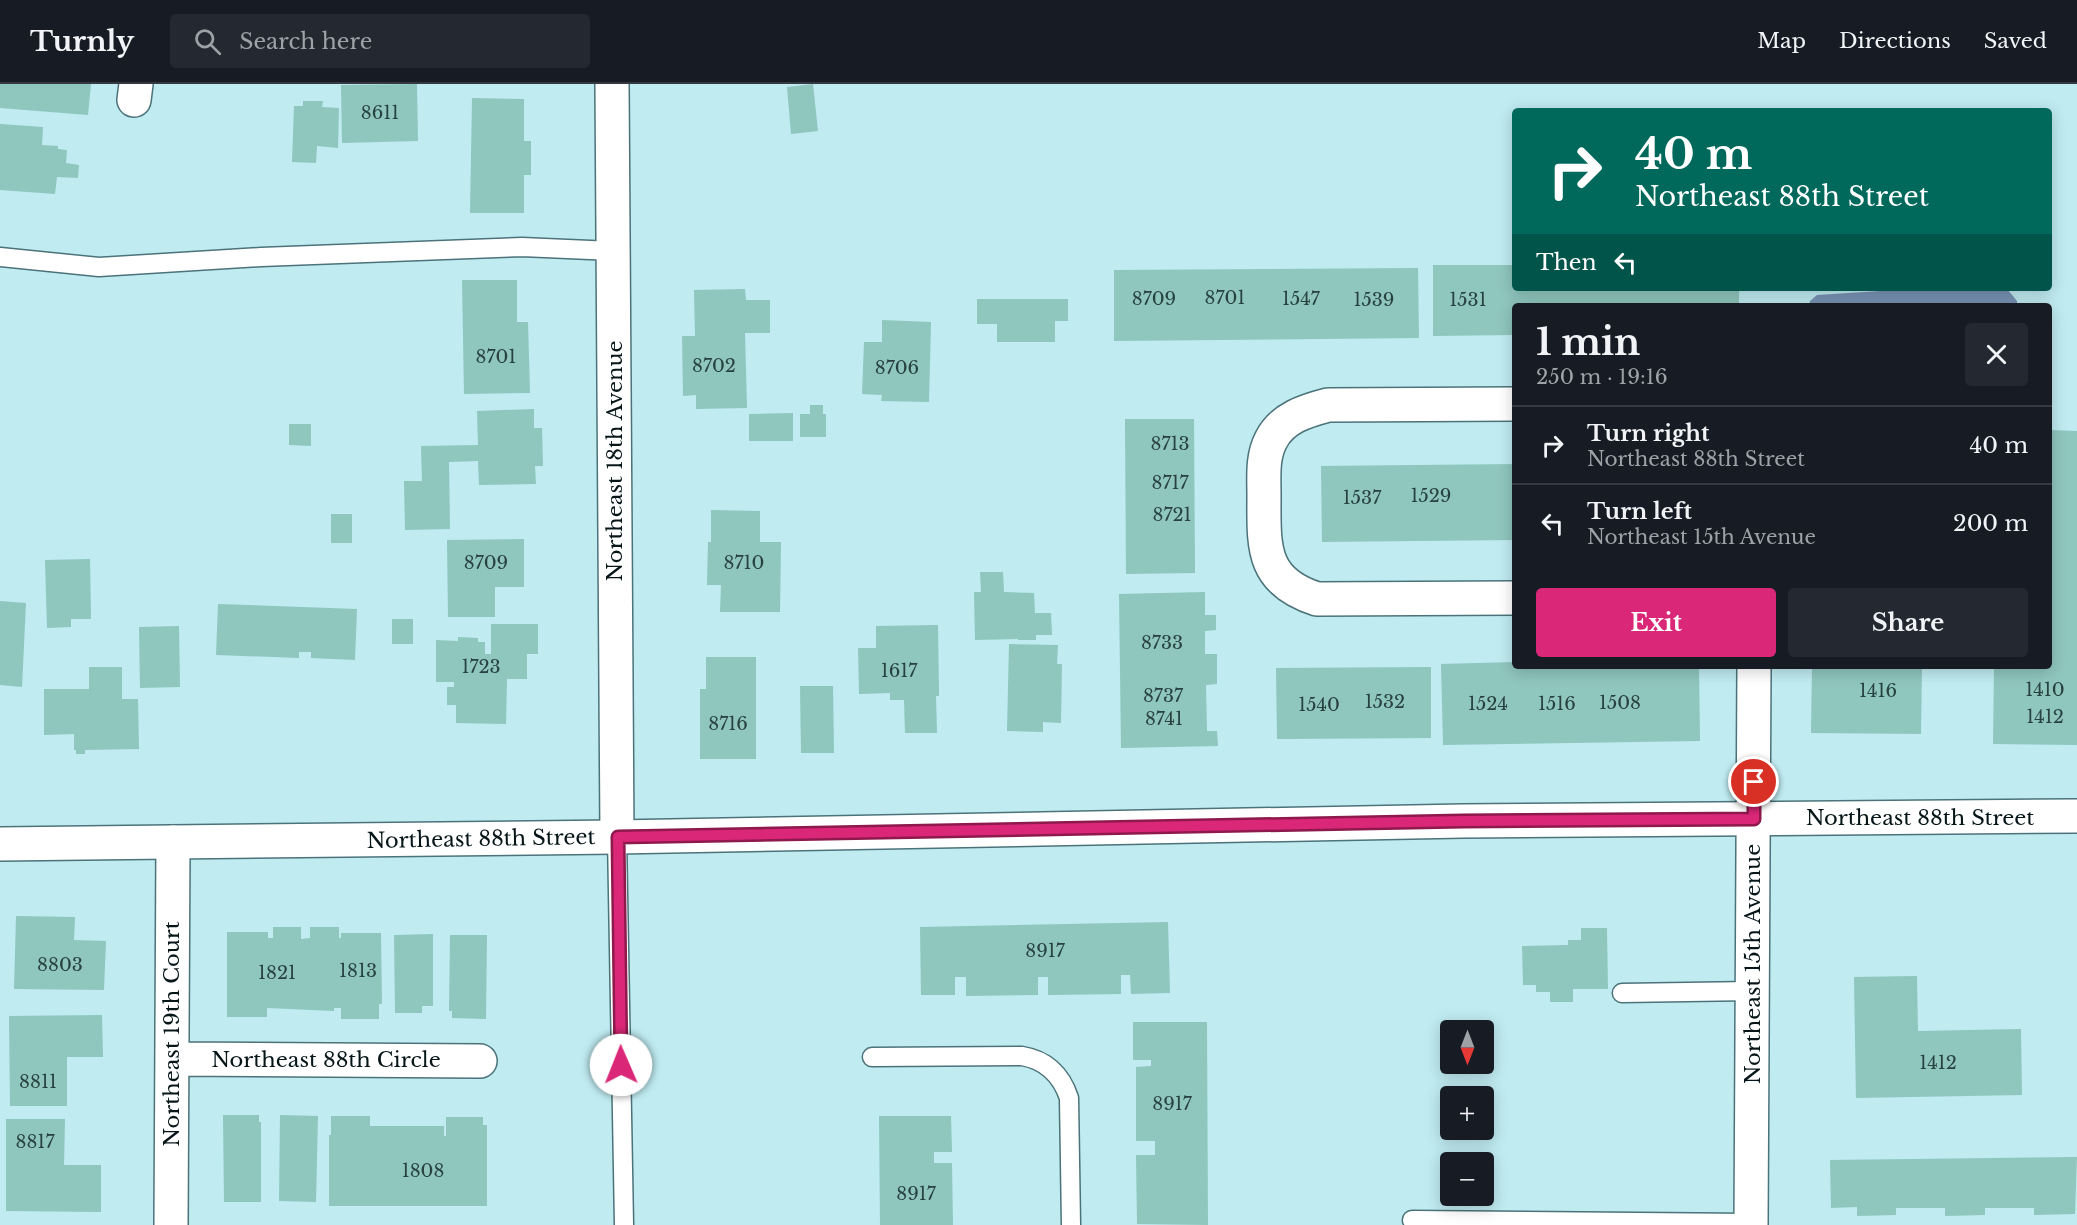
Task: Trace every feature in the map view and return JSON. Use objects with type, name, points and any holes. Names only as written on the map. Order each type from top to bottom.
[{"type":"street","name":"Northeast 18th Avenue","points":[[612,84],[618,837]]},
{"type":"street","points":[[1512,404],[1328,405],[1303,411],[1286,422],[1270,441],[1264,460],[1264,540],[1267,558],[1278,576],[1300,593],[1317,599],[1512,598]]},
{"type":"street","name":"Northeast 15th Avenue","points":[[1751,1224],[1754,669]]},
{"type":"street","name":"Northeast 88th Street","points":[[0,844],[618,837],[1451,821],[2077,816]]},
{"type":"street","name":"Northeast 19th Court","points":[[171,1225],[173,842]]},
{"type":"street","name":"Northeast 88th Circle","points":[[172,1059],[480,1061]]},
{"type":"lane","points":[[0,257],[99,267],[261,257],[522,247],[613,251]]},
{"type":"lane","points":[[618,837],[624,1225]]},
{"type":"lane","points":[[1622,993],[1752,991]]},
{"type":"lane","points":[[872,1057],[1022,1056],[1041,1061],[1050,1067],[1062,1081],[1069,1098],[1071,1225]]},
{"type":"lane","points":[[1412,1220],[1751,1224]]},
{"type":"water","points":[[1880,291],[2009,291],[2017,303],[1810,303],[1817,295]]},
{"type":"building","points":[[0,84],[91,84],[88,115],[0,108]]},
{"type":"building","points":[[417,84],[418,141],[342,143],[341,85]]},
{"type":"building","points":[[813,84],[818,131],[791,134],[787,87]]},
{"type":"building","points":[[472,98],[524,99],[524,141],[531,141],[531,175],[524,175],[524,213],[470,213]]},
{"type":"building","points":[[303,101],[323,101],[322,107],[339,108],[338,148],[317,146],[316,163],[292,162],[294,106],[303,106]]},
{"type":"building","points":[[0,124],[43,127],[42,145],[58,146],[58,149],[67,150],[66,163],[79,165],[78,178],[57,177],[55,194],[0,190]]},
{"type":"building","points":[[1433,265],[1512,265],[1512,291],[1739,291],[1739,303],[1512,303],[1512,335],[1433,336]]},
{"type":"building","points":[[1418,268],[1419,338],[1114,341],[1114,270]]},
{"type":"building","points":[[462,280],[517,280],[517,322],[528,322],[530,393],[464,394]]},
{"type":"building","points":[[745,289],[746,300],[770,300],[770,333],[745,333],[747,408],[696,409],[696,395],[683,396],[682,336],[695,336],[694,290]]},
{"type":"building","points":[[977,299],[1068,299],[1068,321],[1055,321],[1055,342],[997,342],[997,324],[977,324]]},
{"type":"building","points":[[882,320],[931,322],[929,402],[881,401],[882,395],[862,394],[864,342],[882,342]]},
{"type":"building","points":[[810,405],[823,405],[823,414],[826,414],[826,437],[800,437],[800,414],[810,414]]},
{"type":"building","points":[[534,409],[534,428],[542,428],[543,466],[535,466],[536,484],[479,485],[478,461],[449,462],[450,529],[405,530],[404,481],[422,481],[421,446],[478,445],[477,411]]},
{"type":"building","points":[[793,413],[793,441],[749,441],[749,414]]},
{"type":"building","points":[[1125,419],[1194,419],[1195,573],[1126,574]]},
{"type":"building","points":[[289,424],[311,424],[311,446],[289,445]]},
{"type":"building","points":[[2052,430],[2077,431],[2077,745],[1993,744],[1994,669],[2052,669]]},
{"type":"building","points":[[1512,464],[1512,540],[1322,542],[1321,466]]},
{"type":"building","points":[[711,510],[760,511],[760,542],[781,542],[780,612],[720,612],[721,585],[707,585]]},
{"type":"building","points":[[331,514],[352,514],[352,543],[331,543]]},
{"type":"building","points":[[524,539],[524,587],[495,587],[495,617],[448,617],[447,540]]},
{"type":"building","points":[[90,559],[91,619],[71,619],[71,627],[47,628],[45,560]]},
{"type":"building","points":[[980,572],[1003,572],[1004,592],[1034,593],[1035,613],[1051,613],[1052,635],[1036,635],[1036,640],[975,640],[974,592],[981,592]]},
{"type":"building","points":[[1205,592],[1205,615],[1216,615],[1216,630],[1205,631],[1205,654],[1217,654],[1217,684],[1206,685],[1207,731],[1217,731],[1218,746],[1121,748],[1119,594]]},
{"type":"building","points":[[0,601],[26,603],[22,687],[0,685]]},
{"type":"building","points":[[218,604],[357,609],[355,660],[311,658],[311,652],[299,652],[299,658],[216,655]]},
{"type":"building","points":[[392,619],[413,619],[413,644],[392,644]]},
{"type":"building","points":[[491,624],[538,624],[538,654],[527,654],[527,679],[507,679],[506,724],[456,723],[456,705],[447,705],[447,687],[454,687],[454,682],[436,682],[436,640],[458,641],[458,637],[478,638],[478,642],[485,642],[485,654],[491,654]]},
{"type":"building","points":[[938,625],[937,733],[905,733],[904,700],[890,700],[890,693],[859,694],[858,648],[876,648],[876,626]]},
{"type":"building","points":[[179,626],[180,687],[140,688],[139,627]]},
{"type":"building","points":[[1009,644],[1058,645],[1057,664],[1062,664],[1061,723],[1043,722],[1043,732],[1007,731]]},
{"type":"building","points":[[706,657],[756,657],[756,759],[700,759],[700,689],[706,689]]},
{"type":"building","points":[[1512,662],[1512,669],[1699,669],[1700,741],[1443,745],[1441,664]]},
{"type":"building","points":[[89,667],[122,667],[122,699],[138,699],[139,749],[85,750],[85,754],[76,754],[74,734],[44,735],[44,689],[89,689]]},
{"type":"building","points":[[1431,667],[1431,738],[1277,739],[1276,668]]},
{"type":"building","points":[[1812,669],[1922,669],[1921,734],[1811,733]]},
{"type":"building","points":[[800,686],[833,686],[834,753],[801,753]]},
{"type":"building","points":[[16,916],[75,917],[74,940],[106,941],[104,990],[14,989]]},
{"type":"building","points":[[1168,922],[1170,993],[1131,994],[1130,975],[1121,975],[1121,994],[1048,995],[1048,977],[1038,977],[1038,995],[966,996],[966,977],[955,977],[955,995],[921,995],[920,927]]},
{"type":"building","points":[[273,927],[301,927],[301,939],[310,938],[310,927],[339,927],[339,938],[341,938],[341,933],[381,933],[382,1004],[379,1004],[379,1019],[341,1019],[341,1008],[334,1008],[334,1011],[267,1008],[267,1017],[227,1017],[227,932],[268,932],[268,938],[273,938]]},
{"type":"building","points":[[1581,928],[1607,928],[1608,989],[1573,989],[1573,1002],[1550,1002],[1550,992],[1536,992],[1536,985],[1523,985],[1522,946],[1568,945],[1568,940],[1581,940]]},
{"type":"building","points":[[433,934],[433,1006],[422,1006],[422,1013],[395,1013],[394,935]]},
{"type":"building","points":[[450,935],[487,935],[486,1019],[452,1018],[452,1011],[449,1011]]},
{"type":"building","points":[[1917,976],[1918,1031],[2021,1029],[2022,1095],[1856,1098],[1854,977]]},
{"type":"building","points":[[102,1015],[103,1057],[67,1057],[67,1106],[10,1106],[9,1016]]},
{"type":"building","points":[[1133,1022],[1207,1022],[1208,1225],[1137,1224],[1136,1155],[1155,1155],[1155,1141],[1136,1141],[1136,1067],[1151,1066],[1151,1060],[1133,1060]]},
{"type":"building","points":[[223,1115],[259,1115],[259,1122],[261,1122],[261,1202],[224,1202]]},
{"type":"building","points":[[280,1115],[318,1116],[316,1202],[279,1201]]},
{"type":"building","points":[[331,1116],[370,1116],[370,1126],[444,1126],[444,1136],[446,1136],[446,1117],[483,1117],[483,1125],[487,1125],[487,1206],[329,1206]]},
{"type":"building","points":[[879,1116],[951,1116],[952,1152],[934,1152],[934,1163],[952,1163],[953,1225],[880,1225]]},
{"type":"building","points":[[6,1119],[65,1119],[64,1165],[101,1165],[101,1212],[6,1211]]},
{"type":"building","points":[[2077,1157],[2075,1214],[2034,1215],[2034,1208],[1985,1208],[1985,1215],[1945,1216],[1945,1208],[1896,1208],[1896,1215],[1857,1216],[1857,1207],[1831,1208],[1830,1160]]},
{"type":"route","points":[[621,1065],[618,837],[1463,821],[1754,819],[1754,782]]}]
